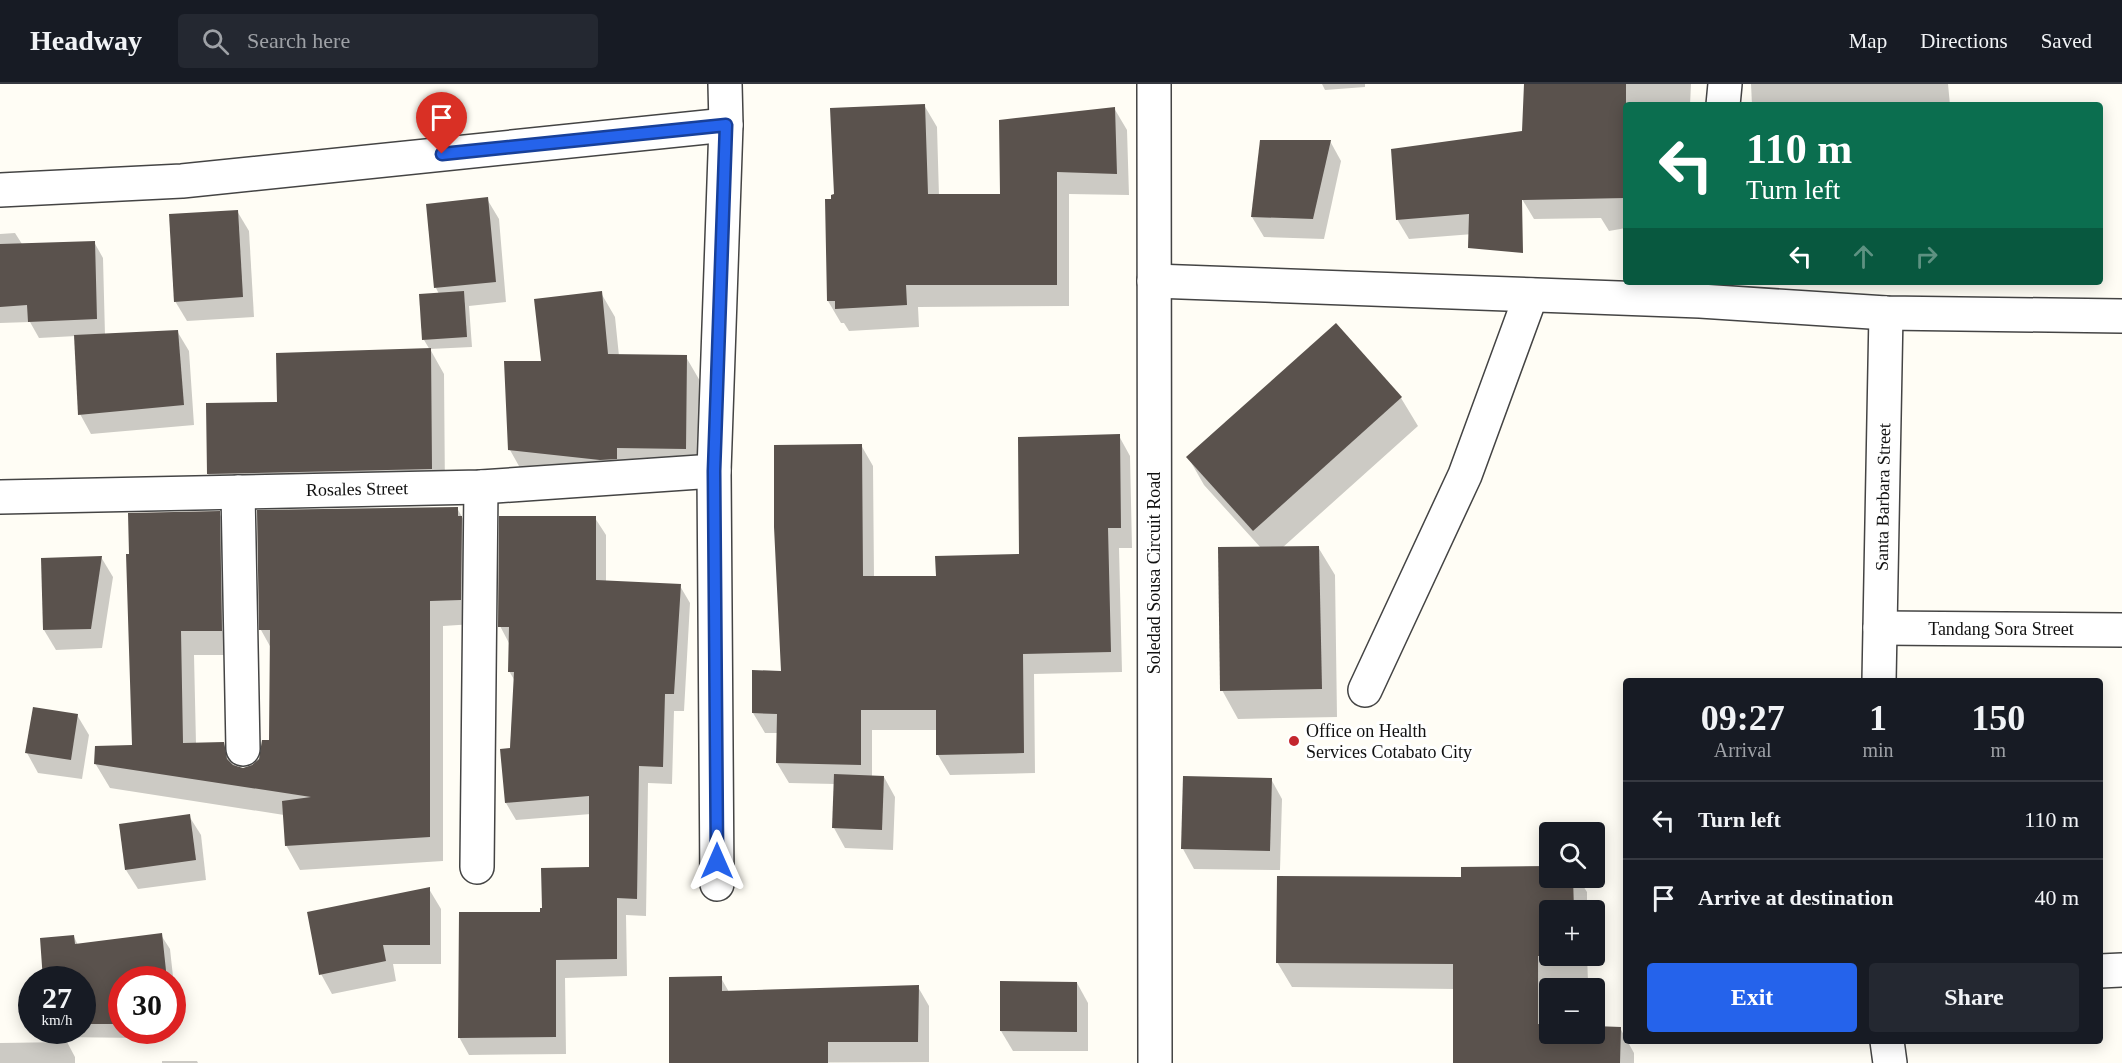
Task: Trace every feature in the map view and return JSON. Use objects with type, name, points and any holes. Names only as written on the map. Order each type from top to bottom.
[{"type":"street","points":[[717,884],[714,471],[726,125],[725,84]]},
{"type":"street","name":"Soledad Sousa Circuit Road","points":[[1154,84],[1155,1063]]},
{"type":"street","points":[[1723,102],[1725,84]]},
{"type":"street","points":[[0,190],[182,181],[726,125]]},
{"type":"street","points":[[1154,281],[1531,295],[1702,291],[1886,313],[2122,316]]},
{"type":"street","points":[[1365,690],[1465,475],[1531,295]]},
{"type":"street","name":"Santa Barbara Street","points":[[1879,678],[1886,313]]},
{"type":"street","name":"Rosales Street","points":[[0,497],[481,487],[714,471]]},
{"type":"street","points":[[477,867],[481,487]]},
{"type":"street","points":[[238,492],[243,749]]},
{"type":"street","name":"Tandang Sora Street","points":[[1880,628],[2122,630]]},
{"type":"street","points":[[2103,971],[2122,970]]},
{"type":"street","points":[[1887,1044],[1890,1063]]},
{"type":"building","points":[[1524,84],[1626,84],[1626,102],[1623,102],[1623,198],[1522,200],[1523,253],[1468,248],[1469,214],[1396,220],[1391,149],[1522,131]]},
{"type":"building","points":[[925,104],[928,194],[1000,194],[999,120],[1115,107],[1117,174],[1057,172],[1057,285],[906,285],[907,305],[835,309],[835,301],[827,301],[825,199],[831,199],[831,195],[834,194],[830,108]]},
{"type":"building","points":[[1260,140],[1331,140],[1313,219],[1251,217]]},
{"type":"building","points":[[488,197],[496,282],[434,288],[426,204]]},
{"type":"building","points":[[238,210],[243,297],[174,302],[169,214]]},
{"type":"building","points":[[95,241],[97,319],[28,322],[27,305],[0,307],[0,244]]},
{"type":"building","points":[[464,291],[467,337],[422,340],[419,294]]},
{"type":"building","points":[[602,291],[608,354],[687,355],[686,449],[617,448],[617,459],[600,460],[508,450],[504,361],[541,361],[534,299]]},
{"type":"building","points":[[1336,323],[1402,397],[1253,531],[1186,457]]},
{"type":"building","points":[[178,330],[184,405],[78,415],[74,335]]},
{"type":"building","points":[[431,348],[432,469],[207,474],[206,403],[277,402],[276,353]]},
{"type":"building","points":[[1120,434],[1121,528],[1108,528],[1111,652],[1023,654],[1024,753],[936,755],[936,710],[861,710],[861,765],[776,763],[777,714],[752,713],[752,670],[781,671],[774,527],[774,445],[862,444],[863,576],[936,576],[935,556],[1019,554],[1018,437]]},
{"type":"building","points":[[458,507],[458,516],[462,516],[461,600],[430,601],[430,837],[285,846],[282,801],[311,797],[94,764],[95,746],[132,745],[126,554],[129,554],[128,513],[220,511],[222,631],[181,631],[183,743],[224,742],[227,759],[233,765],[243,768],[259,759],[262,740],[269,740],[270,630],[259,630],[257,510]]},
{"type":"building","points":[[499,516],[596,516],[596,580],[681,584],[674,694],[665,694],[663,767],[639,766],[637,899],[617,898],[617,959],[556,960],[556,1037],[458,1038],[459,912],[540,912],[542,908],[541,868],[589,867],[589,796],[505,803],[500,749],[510,748],[514,672],[508,672],[509,627],[498,627]]},
{"type":"building","points":[[1319,546],[1322,689],[1220,691],[1218,547]]},
{"type":"building","points":[[102,556],[91,629],[43,630],[41,558]]},
{"type":"building","points":[[33,707],[78,714],[71,760],[25,753]]},
{"type":"building","points":[[834,774],[884,776],[882,830],[832,828]]},
{"type":"building","points":[[1183,776],[1272,778],[1270,851],[1181,849]]},
{"type":"building","points":[[190,814],[196,860],[125,870],[119,824]]},
{"type":"building","points":[[1539,866],[1539,888],[1573,888],[1574,900],[1539,900],[1539,1044],[1605,1044],[1605,1026],[1621,1027],[1620,1063],[1453,1063],[1453,964],[1276,963],[1277,876],[1461,877],[1461,867]]},
{"type":"building","points":[[430,887],[430,945],[383,945],[386,961],[319,975],[307,912]]},
{"type":"building","points":[[162,933],[166,966],[108,966],[108,1024],[96,1024],[96,966],[42,966],[40,938],[74,935],[75,944]]},
{"type":"building","points":[[722,976],[722,991],[919,985],[918,1042],[828,1042],[828,1063],[669,1063],[669,977]]},
{"type":"building","points":[[1000,981],[1077,982],[1077,1032],[1000,1031]]},
{"type":"place","name":"Office on Health Services Cotabato City","points":[[1294,741]]},
{"type":"route","points":[[442,154],[726,125],[714,471],[717,861]]}]
